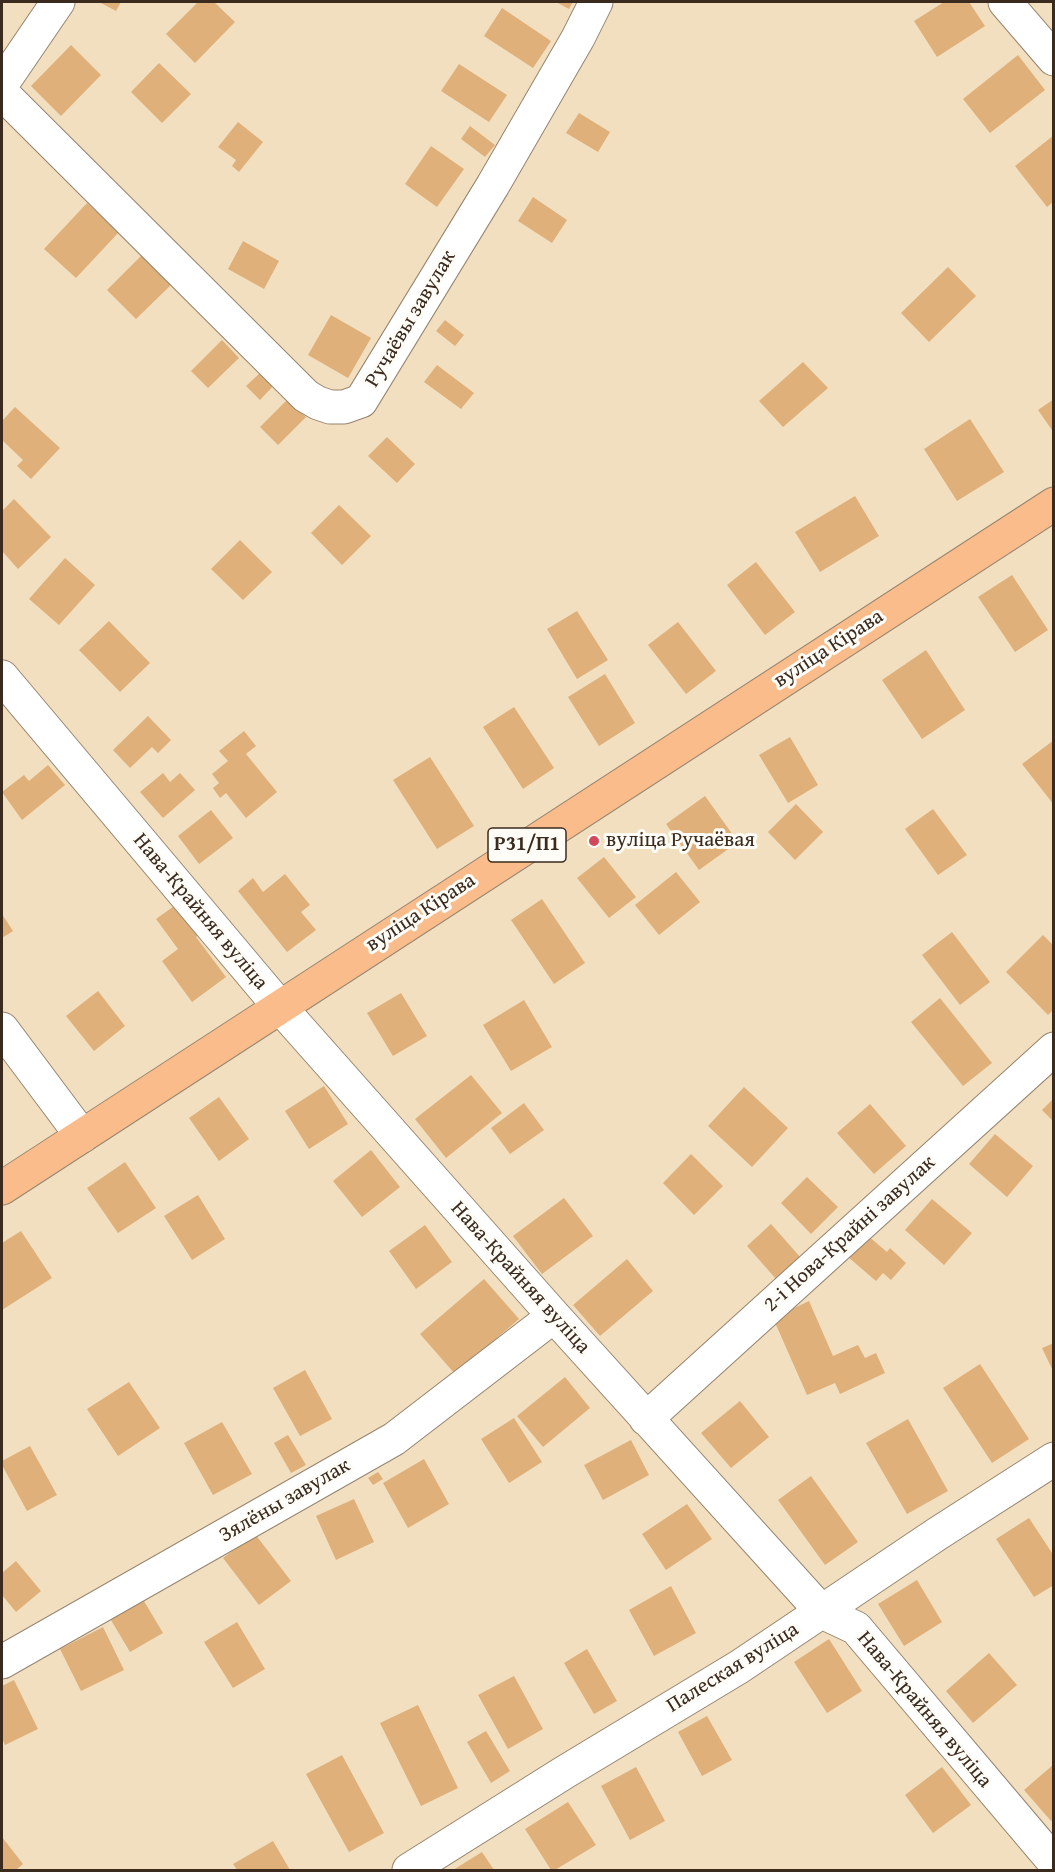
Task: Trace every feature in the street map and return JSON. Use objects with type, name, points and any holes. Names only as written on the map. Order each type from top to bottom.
[{"type":"main road","name":"вуліца Кірава","points":[[2,1188],[1053,504]]},
{"type":"street","points":[[2,84],[58,2]]},
{"type":"street","name":"Ручаёвы завулак","points":[[2,93],[306,396],[330,407],[344,406],[361,401],[493,185],[578,38],[596,2]]},
{"type":"street","points":[[1005,2],[1053,59]]},
{"type":"street","name":"Нава-Крайняя вуліца","points":[[2,677],[279,1006],[645,1419],[822,1612],[856,1628],[1053,1862]]},
{"type":"street","points":[[2,1029],[82,1136]]},
{"type":"street","name":"2-і Нова-Крайні завулак","points":[[645,1419],[1053,1049]]},
{"type":"street","name":"Зялёны завулак","points":[[2,1662],[394,1438],[554,1316]]},
{"type":"street","name":"Палеская вуліца","points":[[409,1870],[739,1667],[1053,1459]]},
{"type":"building","points":[[99,2],[121,2],[116,11]]},
{"type":"building","points":[[198,2],[214,2],[235,22],[195,63],[166,34]]},
{"type":"building","points":[[556,2],[573,2],[569,9]]},
{"type":"building","points":[[944,2],[969,2],[985,26],[937,57],[914,21]]},
{"type":"building","points":[[502,8],[551,41],[533,68],[484,36]]},
{"type":"building","points":[[71,45],[101,75],[61,116],[31,86]]},
{"type":"building","points":[[1018,55],[1045,90],[990,133],[963,99]]},
{"type":"building","points":[[159,63],[191,94],[162,123],[131,92]]},
{"type":"building","points":[[459,64],[507,95],[489,122],[441,91]]},
{"type":"building","points":[[579,113],[610,132],[598,152],[566,133]]},
{"type":"building","points":[[238,122],[263,142],[239,172],[232,166],[236,160],[218,147]]},
{"type":"building","points":[[470,126],[495,145],[485,157],[461,139]]},
{"type":"building","points":[[1054,135],[1054,201],[1047,207],[1015,166]]},
{"type":"building","points":[[431,146],[464,169],[437,207],[405,184]]},
{"type":"building","points":[[533,197],[567,220],[552,243],[518,221]]},
{"type":"building","points":[[87,203],[119,232],[76,278],[44,249]]},
{"type":"building","points":[[243,241],[279,261],[264,289],[228,269]]},
{"type":"building","points":[[142,255],[171,285],[136,319],[107,290]]},
{"type":"building","points":[[948,267],[976,296],[929,342],[901,313]]},
{"type":"building","points":[[331,315],[371,338],[348,378],[308,355]]},
{"type":"building","points":[[445,320],[464,335],[455,346],[436,331]]},
{"type":"building","points":[[222,340],[239,358],[208,388],[191,371]]},
{"type":"building","points":[[803,362],[828,388],[783,427],[759,401]]},
{"type":"building","points":[[437,365],[474,393],[461,409],[424,382]]},
{"type":"building","points":[[262,371],[275,384],[260,400],[246,386]]},
{"type":"building","points":[[288,399],[306,417],[278,445],[260,427]]},
{"type":"building","points":[[1054,399],[1054,433],[1038,410]]},
{"type":"building","points":[[15,407],[60,448],[31,479],[17,466],[23,460],[2,440],[2,421]]},
{"type":"building","points":[[970,419],[1004,472],[957,501],[924,449]]},
{"type":"building","points":[[387,437],[415,464],[397,483],[368,456]]},
{"type":"building","points":[[855,496],[879,536],[820,572],[795,532]]},
{"type":"building","points":[[14,499],[51,537],[18,569],[2,551],[2,511]]},
{"type":"building","points":[[339,505],[371,536],[342,565],[311,533]]},
{"type":"building","points":[[240,540],[272,572],[243,600],[211,569]]},
{"type":"building","points":[[65,558],[95,585],[59,625],[29,599]]},
{"type":"building","points":[[756,562],[795,612],[765,635],[727,585]]},
{"type":"building","points":[[1012,575],[1048,630],[1015,652],[978,597]]},
{"type":"building","points":[[577,611],[608,660],[577,679],[547,629]]},
{"type":"building","points":[[109,621],[150,663],[120,692],[79,650]]},
{"type":"building","points":[[678,622],[716,671],[686,694],[648,645]]},
{"type":"building","points":[[926,650],[965,710],[922,739],[882,680]]},
{"type":"building","points":[[605,674],[635,723],[599,746],[568,697]]},
{"type":"building","points":[[514,707],[554,768],[523,789],[483,727]]},
{"type":"building","points":[[148,716],[171,740],[158,753],[152,747],[130,768],[113,750]]},
{"type":"building","points":[[244,731],[256,746],[246,754],[277,792],[246,818],[226,793],[220,798],[213,788],[219,783],[212,774],[228,761],[219,751]]},
{"type":"building","points":[[790,737],[818,785],[788,803],[759,755]]},
{"type":"building","points":[[1054,740],[1054,805],[1022,764]]},
{"type":"building","points":[[430,757],[474,826],[437,849],[393,780]]},
{"type":"building","points":[[48,765],[65,785],[22,820],[2,792],[24,775],[29,781]]},
{"type":"building","points":[[163,773],[170,782],[180,773],[195,790],[163,818],[140,792]]},
{"type":"building","points":[[705,796],[738,842],[699,870],[666,824]]},
{"type":"building","points":[[796,804],[823,832],[795,860],[768,832]]},
{"type":"building","points":[[933,809],[967,855],[938,875],[905,829]]},
{"type":"building","points":[[211,810],[233,838],[199,864],[178,836]]},
{"type":"building","points":[[604,857],[636,897],[609,918],[577,878]]},
{"type":"building","points":[[676,872],[700,902],[659,935],[635,905]]},
{"type":"building","points":[[285,874],[310,905],[301,912],[316,930],[287,952],[238,891],[253,878],[263,892]]},
{"type":"building","points":[[542,899],[585,963],[554,984],[511,920]]},
{"type":"building","points":[[177,904],[199,935],[196,937],[226,977],[192,1002],[162,961],[178,949],[156,919]]},
{"type":"building","points":[[2,914],[13,931],[2,938]]},
{"type":"building","points":[[952,932],[990,982],[960,1005],[922,955]]},
{"type":"building","points":[[1043,935],[1054,946],[1054,1009],[1048,1015],[1006,972]]},
{"type":"building","points":[[98,991],[125,1026],[94,1051],[66,1016]]},
{"type":"building","points":[[401,993],[427,1036],[393,1056],[367,1013]]},
{"type":"building","points":[[940,998],[992,1063],[963,1086],[911,1022]]},
{"type":"building","points":[[524,1000],[552,1047],[511,1071],[483,1025]]},
{"type":"building","points":[[471,1075],[502,1113],[446,1158],[415,1119]]},
{"type":"building","points":[[324,1086],[348,1124],[309,1149],[285,1111]]},
{"type":"building","points":[[744,1087],[788,1128],[752,1167],[708,1126]]},
{"type":"building","points":[[219,1097],[249,1139],[219,1161],[189,1118]]},
{"type":"building","points":[[1054,1098],[1054,1122],[1042,1110]]},
{"type":"building","points":[[524,1103],[544,1130],[510,1154],[491,1128]]},
{"type":"building","points":[[870,1104],[906,1146],[874,1174],[837,1133]]},
{"type":"building","points":[[995,1134],[1033,1166],[1007,1197],[969,1164]]},
{"type":"building","points":[[371,1150],[400,1187],[362,1217],[333,1181]]},
{"type":"building","points":[[691,1154],[723,1186],[694,1215],[663,1183]]},
{"type":"building","points":[[125,1162],[156,1208],[118,1233],[87,1188]]},
{"type":"building","points":[[807,1177],[838,1207],[811,1234],[781,1203]]},
{"type":"building","points":[[198,1195],[225,1239],[192,1260],[164,1216]]},
{"type":"building","points":[[564,1198],[593,1236],[542,1274],[513,1236]]},
{"type":"building","points":[[932,1199],[972,1233],[944,1265],[905,1230]]},
{"type":"building","points":[[771,1224],[801,1258],[776,1279],[747,1246]]},
{"type":"building","points":[[425,1225],[452,1262],[416,1289],[389,1251]]},
{"type":"building","points":[[21,1231],[52,1278],[2,1310],[2,1243]]},
{"type":"building","points":[[867,1235],[887,1252],[890,1248],[906,1263],[891,1280],[883,1273],[876,1281],[848,1257]]},
{"type":"building","points":[[627,1259],[653,1291],[600,1336],[573,1305]]},
{"type":"building","points":[[484,1279],[519,1319],[455,1374],[420,1334]]},
{"type":"building","points":[[809,1301],[833,1356],[858,1345],[865,1358],[876,1353],[885,1373],[840,1394],[835,1383],[807,1395],[773,1318]]},
{"type":"building","points":[[1054,1343],[1054,1373],[1042,1348]]},
{"type":"building","points":[[980,1364],[1029,1439],[992,1463],[943,1388]]},
{"type":"building","points":[[305,1370],[332,1419],[300,1436],[273,1388]]},
{"type":"building","points":[[565,1377],[590,1408],[543,1447],[517,1416]]},
{"type":"building","points":[[129,1382],[160,1428],[118,1456],[87,1409]]},
{"type":"building","points":[[740,1401],[769,1437],[731,1468],[701,1433]]},
{"type":"building","points":[[514,1418],[542,1462],[509,1483],[481,1439]]},
{"type":"building","points":[[908,1419],[948,1491],[907,1514],[866,1443]]},
{"type":"building","points":[[222,1422],[252,1474],[213,1495],[184,1443]]},
{"type":"building","points":[[288,1435],[306,1465],[291,1473],[274,1443]]},
{"type":"building","points":[[631,1440],[649,1475],[603,1500],[584,1465]]},
{"type":"building","points":[[30,1446],[57,1495],[27,1511],[2,1461]]},
{"type":"building","points":[[424,1459],[449,1504],[408,1528],[383,1483]]},
{"type":"building","points":[[378,1472],[383,1479],[373,1485],[368,1478]]},
{"type":"building","points":[[811,1476],[858,1542],[825,1565],[778,1500]]},
{"type":"building","points":[[354,1499],[374,1542],[336,1560],[316,1516]]},
{"type":"building","points":[[687,1504],[712,1539],[666,1570],[642,1534]]},
{"type":"building","points":[[1029,1518],[1054,1556],[1054,1585],[1034,1597],[996,1539]]},
{"type":"building","points":[[255,1534],[291,1581],[259,1605],[223,1558]]},
{"type":"building","points":[[16,1561],[41,1591],[16,1612],[2,1595],[2,1573]]},
{"type":"building","points":[[917,1580],[942,1622],[904,1646],[878,1604]]},
{"type":"building","points":[[671,1586],[696,1633],[654,1656],[629,1610]]},
{"type":"building","points":[[141,1596],[163,1633],[130,1652],[108,1615]]},
{"type":"building","points":[[237,1622],[265,1669],[233,1688],[204,1642]]},
{"type":"building","points":[[103,1627],[124,1670],[81,1691],[60,1649]]},
{"type":"building","points":[[829,1639],[862,1691],[827,1713],[794,1662]]},
{"type":"building","points":[[587,1649],[617,1701],[594,1714],[564,1663]]},
{"type":"building","points":[[989,1653],[1017,1685],[973,1723],[946,1691]]},
{"type":"building","points":[[514,1676],[543,1729],[508,1749],[478,1695]]},
{"type":"building","points":[[14,1680],[38,1729],[5,1745],[2,1738],[2,1686]]},
{"type":"building","points":[[418,1705],[458,1788],[421,1806],[380,1723]]},
{"type":"building","points":[[707,1716],[732,1760],[702,1776],[678,1732]]},
{"type":"building","points":[[486,1731],[510,1771],[491,1783],[467,1742]]},
{"type":"building","points":[[342,1755],[384,1833],[349,1852],[306,1774]]},
{"type":"building","points":[[1054,1764],[1054,1819],[1051,1821],[1024,1790]]},
{"type":"building","points":[[636,1767],[665,1821],[630,1840],[601,1786]]},
{"type":"building","points":[[942,1767],[971,1805],[933,1833],[905,1795]]},
{"type":"building","points":[[568,1802],[596,1845],[555,1870],[551,1870],[525,1829]]},
{"type":"building","points":[[2,1837],[23,1864],[16,1870],[2,1870]]},
{"type":"building","points":[[273,1841],[290,1870],[237,1870],[233,1864]]},
{"type":"building","points":[[482,1852],[494,1870],[453,1870]]},
{"type":"place","name":"вуліца Ручаёвая","points":[[594,841]]}]
